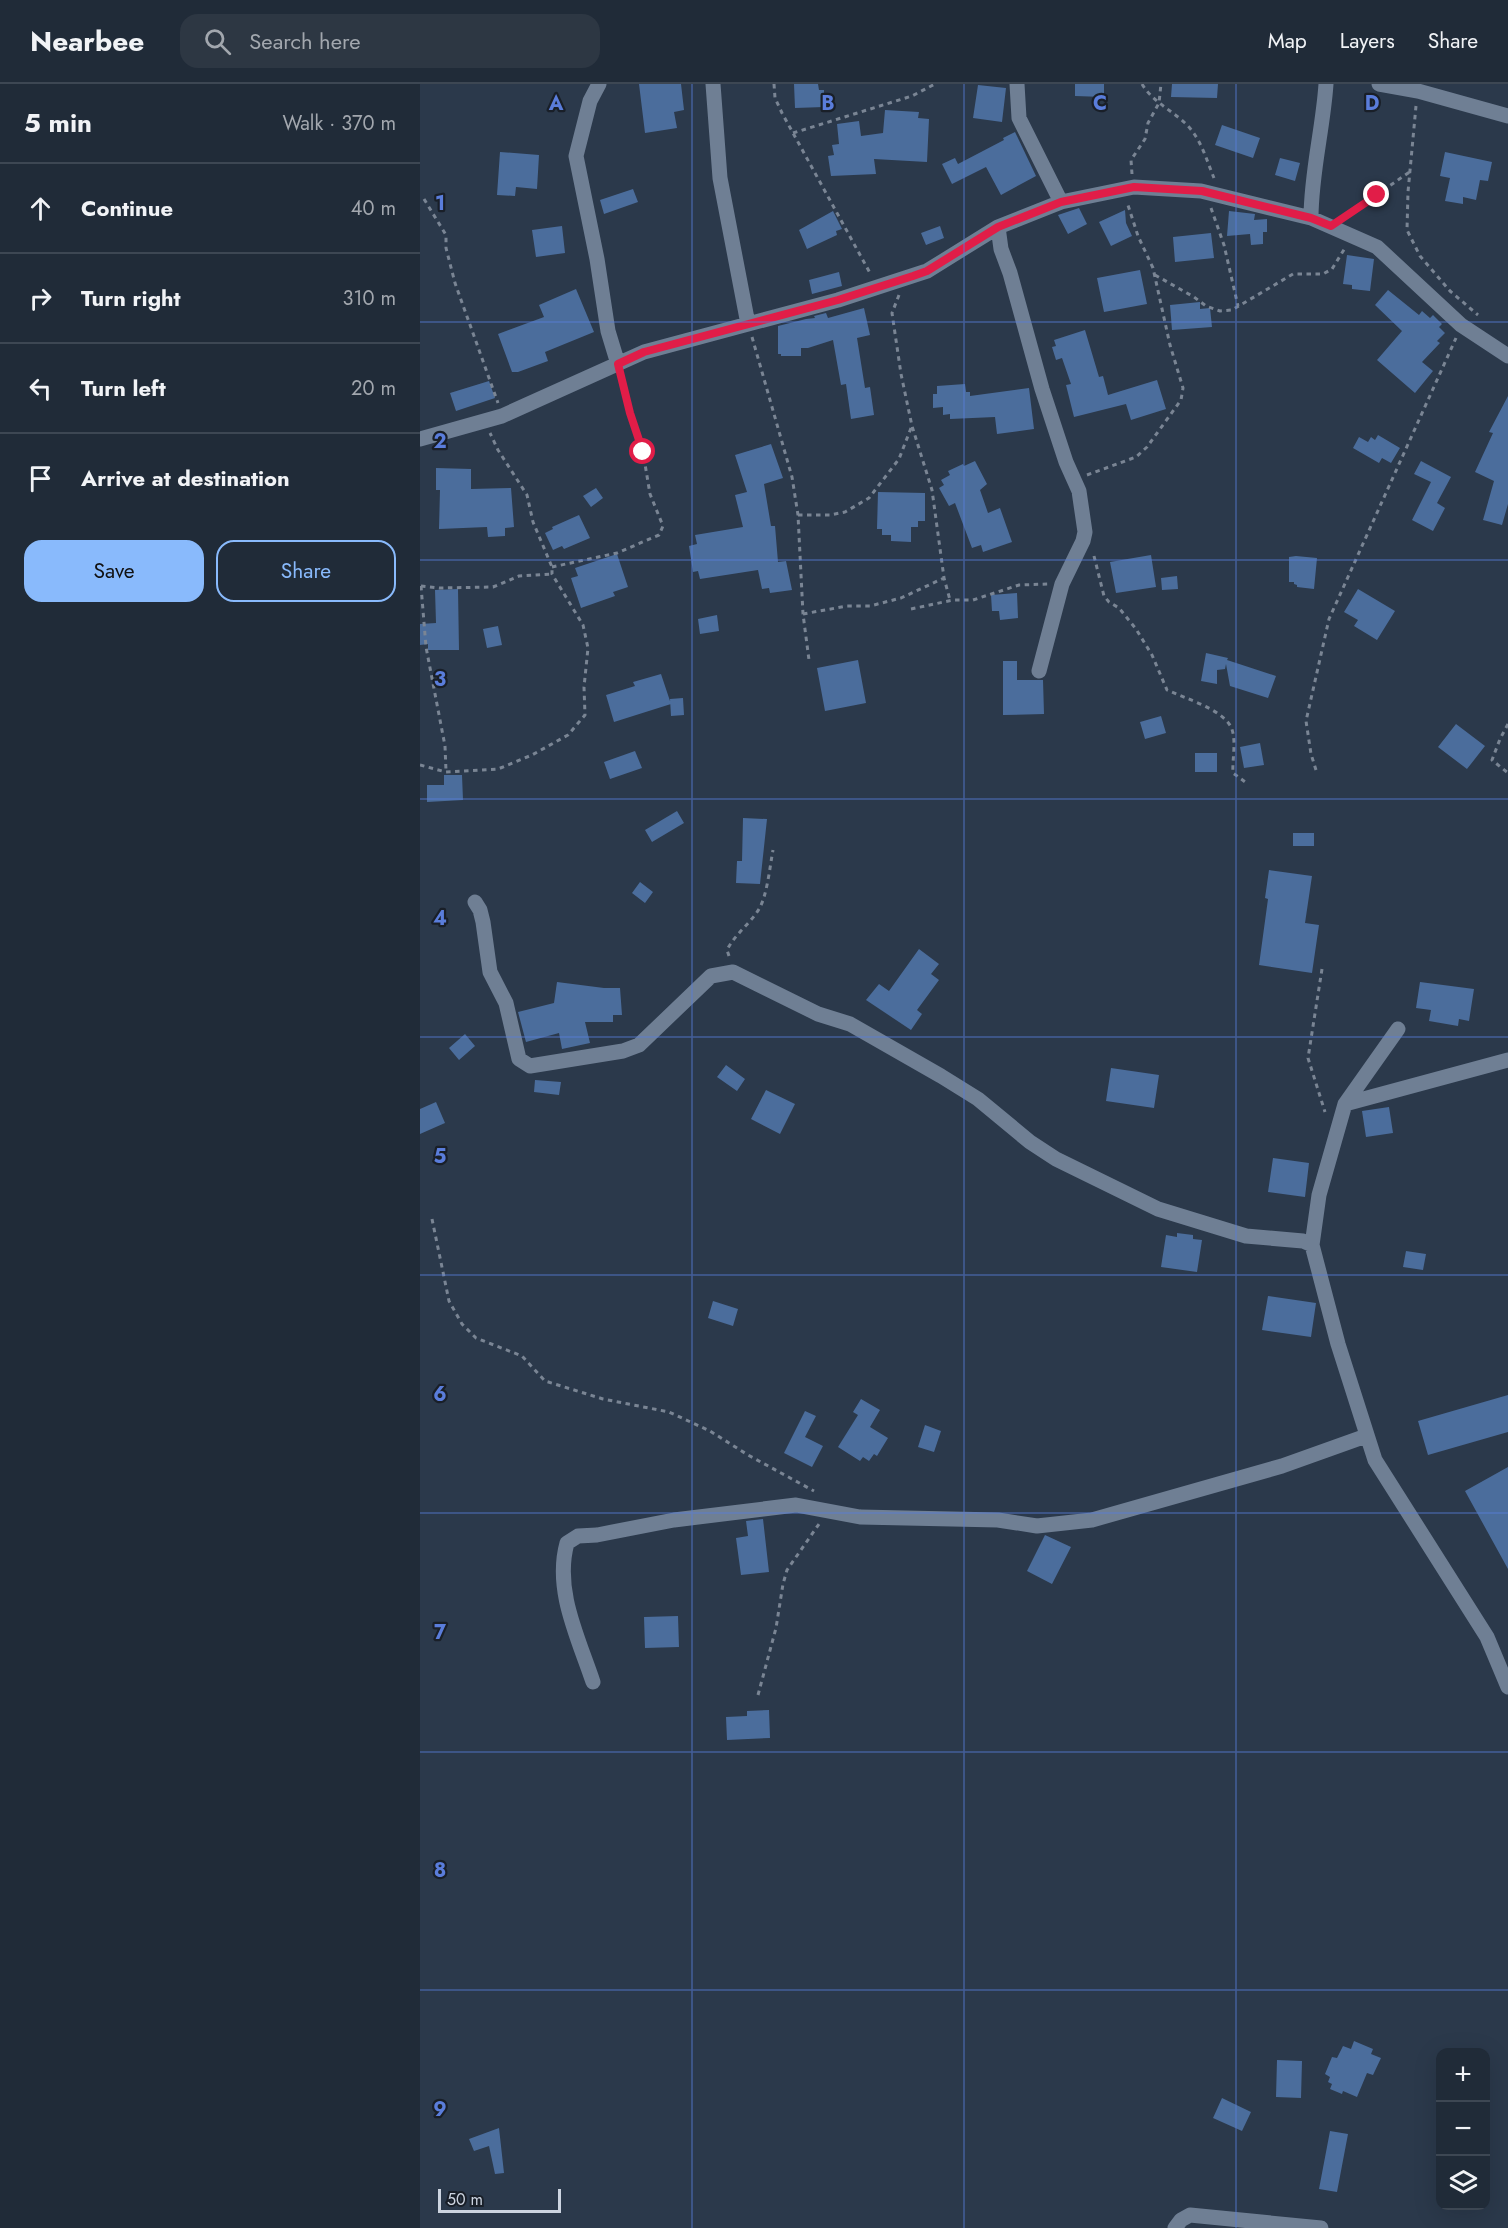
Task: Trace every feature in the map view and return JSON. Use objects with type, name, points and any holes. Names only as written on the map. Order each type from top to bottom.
[{"type":"street","points":[[598,84],[590,101],[576,156],[597,259],[608,331],[618,364]]},
{"type":"street","points":[[713,84],[720,178],[748,324]]},
{"type":"street","points":[[1017,84],[1019,118],[1061,202]]},
{"type":"street","points":[[1311,218],[1311,193],[1321,135],[1326,84]]},
{"type":"street","points":[[1379,84],[1418,91],[1508,116]]},
{"type":"street","points":[[420,438],[502,416],[644,352],[878,288],[913,276],[927,271],[998,227],[1061,202],[1128,188],[1202,191],[1311,218],[1331,226],[1377,247],[1461,325],[1508,356]]},
{"type":"street","points":[[998,227],[1001,249],[1010,273],[1042,389],[1066,462],[1079,490],[1085,532],[1083,541],[1062,584],[1039,671]]},
{"type":"street","points":[[476,902],[483,922],[490,972],[506,1003],[519,1059],[530,1066],[614,1052],[639,1045],[711,976],[733,972],[818,1014],[850,1024],[978,1099],[1030,1142],[1056,1159],[1158,1209],[1246,1236],[1303,1241],[1312,1245]]},
{"type":"street","points":[[1398,1029],[1346,1104],[1319,1195],[1312,1245],[1338,1344],[1375,1460],[1487,1637],[1508,1687]]},
{"type":"street","points":[[1346,1104],[1508,1060]]},
{"type":"street","points":[[593,1682],[564,1592],[563,1559],[567,1543],[578,1536],[597,1535],[674,1520],[796,1505],[860,1517],[998,1520],[1037,1526],[1092,1520],[1282,1466],[1366,1436]]},
{"type":"street","points":[[1175,2228],[1181,2220],[1190,2215],[1321,2228]]},
{"type":"path","points":[[774,84],[775,98],[878,288]]},
{"type":"path","points":[[794,134],[912,96],[935,84]]},
{"type":"path","points":[[1142,84],[1160,103],[1186,124],[1199,140],[1222,196]]},
{"type":"path","points":[[1074,479],[1136,457],[1147,447],[1181,400],[1182,388],[1155,275],[1138,236],[1128,188],[1131,160],[1144,139],[1148,123],[1160,103],[1161,84]]},
{"type":"path","points":[[1418,91],[1408,192],[1407,230],[1420,256],[1450,291],[1482,319]]},
{"type":"path","points":[[1331,226],[1411,171]]},
{"type":"path","points":[[1202,191],[1211,208],[1224,245],[1238,306]]},
{"type":"path","points":[[424,199],[446,235],[446,248],[455,283],[502,416]]},
{"type":"path","points":[[1155,275],[1206,306],[1220,311],[1238,306],[1293,274],[1323,274],[1332,269],[1353,236]]},
{"type":"path","points":[[913,276],[899,296],[892,313],[912,426],[932,490],[944,578],[950,600]]},
{"type":"path","points":[[748,324],[792,477],[798,515],[803,614],[809,660]]},
{"type":"path","points":[[1316,770],[1306,721],[1329,619],[1461,325]]},
{"type":"path","points":[[552,567],[617,553],[659,535],[663,526],[650,494],[643,452],[630,413],[618,364]]},
{"type":"path","points":[[420,765],[446,772],[498,769],[532,755],[568,735],[585,715],[584,687],[588,648],[583,625],[552,574],[552,567],[533,522],[527,495],[498,450],[484,421]]},
{"type":"path","points":[[798,515],[830,515],[845,512],[869,498],[899,459],[912,426]]},
{"type":"path","points":[[1085,532],[1104,596],[1119,608],[1136,629],[1152,655],[1167,690],[1217,711],[1230,727],[1233,774],[1248,784]]},
{"type":"path","points":[[446,772],[445,746],[426,647],[420,586],[493,587],[519,576],[552,574]]},
{"type":"path","points":[[803,614],[847,606],[870,606],[901,598],[944,578]]},
{"type":"path","points":[[911,609],[950,600],[973,600],[1019,585],[1062,584]]},
{"type":"path","points":[[1508,724],[1492,760],[1508,773]]},
{"type":"path","points":[[733,972],[727,950],[761,906],[773,850]]},
{"type":"path","points":[[1322,969],[1308,1058],[1326,1116]]},
{"type":"path","points":[[432,1219],[449,1301],[462,1324],[476,1338],[522,1356],[545,1381],[603,1399],[669,1412],[710,1431],[748,1455],[823,1496]]},
{"type":"path","points":[[758,1695],[776,1628],[783,1584],[788,1570],[829,1511]]},
{"type":"building","points":[[639,84],[681,84],[684,110],[674,112],[677,128],[645,133]]},
{"type":"building","points":[[794,84],[818,84],[819,90],[824,90],[824,107],[795,108]]},
{"type":"building","points":[[1075,84],[1104,84],[1104,97],[1075,96]]},
{"type":"building","points":[[1172,84],[1218,84],[1217,98],[1171,97]]},
{"type":"building","points":[[978,85],[1006,88],[1002,122],[973,118]]},
{"type":"building","points":[[885,110],[919,112],[918,118],[929,119],[927,162],[874,159],[876,174],[831,176],[828,156],[834,155],[832,145],[839,144],[837,124],[859,121],[861,136],[883,133]]},
{"type":"building","points":[[1222,125],[1260,138],[1253,158],[1215,145]]},
{"type":"building","points":[[1015,132],[1036,176],[1001,195],[986,167],[952,184],[942,164],[955,158],[958,164]]},
{"type":"building","points":[[500,152],[539,155],[537,189],[516,187],[515,196],[497,195]]},
{"type":"building","points":[[1445,152],[1492,162],[1488,181],[1480,180],[1476,200],[1463,197],[1463,204],[1445,201],[1450,178],[1440,176]]},
{"type":"building","points":[[1280,158],[1300,163],[1295,181],[1275,175]]},
{"type":"building","points":[[633,189],[638,202],[604,214],[600,200]]},
{"type":"building","points":[[1079,208],[1087,224],[1068,234],[1058,215]]},
{"type":"building","points":[[1125,210],[1126,223],[1132,236],[1111,246],[1099,222]]},
{"type":"building","points":[[833,211],[842,229],[836,231],[837,235],[807,249],[799,230]]},
{"type":"building","points":[[1229,211],[1255,214],[1254,220],[1267,219],[1267,232],[1263,232],[1263,244],[1251,245],[1250,234],[1227,236]]},
{"type":"building","points":[[562,226],[565,253],[536,257],[532,230]]},
{"type":"building","points":[[940,226],[944,238],[926,245],[921,233]]},
{"type":"building","points":[[1211,233],[1214,258],[1175,262],[1173,237]]},
{"type":"building","points":[[1347,255],[1374,259],[1370,291],[1352,289],[1352,285],[1343,284]]},
{"type":"building","points":[[1140,270],[1147,304],[1104,312],[1097,278]]},
{"type":"building","points":[[839,272],[842,286],[812,294],[809,280]]},
{"type":"building","points":[[576,289],[594,332],[545,352],[548,361],[512,372],[498,334],[544,317],[539,305]]},
{"type":"building","points":[[1388,290],[1419,315],[1422,311],[1430,318],[1433,315],[1442,324],[1439,327],[1445,333],[1437,341],[1440,343],[1422,362],[1433,371],[1415,393],[1377,360],[1402,331],[1375,305]]},
{"type":"building","points":[[1200,302],[1200,309],[1210,308],[1212,327],[1172,330],[1170,305]]},
{"type":"building","points":[[864,308],[870,335],[857,338],[865,388],[870,387],[874,415],[851,419],[846,384],[841,385],[833,340],[801,348],[801,356],[781,356],[778,354],[778,326],[815,318],[814,316],[826,313],[828,318]]},
{"type":"building","points":[[1085,330],[1099,377],[1103,376],[1108,395],[1157,380],[1166,409],[1131,420],[1126,404],[1074,417],[1066,385],[1071,384],[1062,358],[1056,360],[1052,347],[1056,346],[1054,340]]},
{"type":"building","points":[[489,381],[495,398],[456,411],[450,393]]},
{"type":"building","points":[[965,384],[966,392],[970,392],[970,396],[1029,388],[1034,429],[997,434],[995,417],[950,419],[950,414],[943,415],[943,407],[933,408],[933,394],[937,394],[937,386]]},
{"type":"building","points":[[1508,396],[1508,504],[1502,525],[1483,520],[1494,481],[1475,472],[1493,433],[1489,432]]},
{"type":"building","points":[[1378,435],[1400,448],[1391,463],[1382,458],[1379,463],[1353,448],[1359,437],[1368,442],[1371,437],[1375,440]]},
{"type":"building","points":[[771,444],[783,478],[764,484],[771,526],[775,526],[778,562],[786,561],[792,590],[770,593],[769,588],[762,589],[758,570],[700,579],[698,571],[693,572],[689,546],[697,544],[695,535],[743,527],[735,495],[747,492],[735,455]]},
{"type":"building","points":[[975,461],[987,484],[980,490],[988,513],[1000,508],[1012,542],[983,552],[981,545],[972,548],[955,503],[949,506],[939,488],[944,485],[941,480],[950,475],[948,471]]},
{"type":"building","points":[[1421,461],[1451,477],[1437,503],[1445,508],[1433,531],[1412,520],[1431,482],[1414,474]]},
{"type":"building","points":[[436,468],[471,469],[471,489],[511,488],[514,527],[505,528],[505,536],[488,537],[487,527],[439,529],[440,490],[436,490]]},
{"type":"building","points":[[596,488],[603,498],[591,507],[583,496]]},
{"type":"building","points":[[878,492],[925,493],[925,521],[918,521],[918,527],[911,527],[911,542],[891,541],[891,535],[882,535],[882,529],[877,529]]},
{"type":"building","points":[[579,515],[590,538],[564,549],[562,546],[553,550],[545,533],[553,529],[552,527]]},
{"type":"building","points":[[617,554],[628,587],[613,592],[615,596],[581,608],[571,578],[578,576],[575,568]]},
{"type":"building","points":[[1151,555],[1156,587],[1116,593],[1110,562]]},
{"type":"building","points":[[1289,557],[1317,558],[1314,589],[1297,587],[1294,582],[1289,582]]},
{"type":"building","points":[[1177,576],[1178,589],[1162,590],[1161,578]]},
{"type":"building","points":[[458,589],[459,650],[428,650],[428,644],[420,645],[420,624],[436,623],[435,590]]},
{"type":"building","points":[[1358,589],[1395,611],[1377,640],[1354,626],[1358,620],[1344,612]]},
{"type":"building","points":[[1017,593],[1018,618],[1000,620],[999,611],[992,611],[991,595]]},
{"type":"building","points":[[717,615],[719,631],[700,634],[698,619]]},
{"type":"building","points":[[498,626],[502,645],[487,648],[483,629]]},
{"type":"building","points":[[1206,653],[1228,658],[1227,660],[1276,676],[1268,698],[1230,686],[1226,664],[1225,669],[1217,670],[1217,684],[1201,681]]},
{"type":"building","points":[[858,660],[866,703],[825,711],[817,668]]},
{"type":"building","points":[[1003,661],[1017,661],[1017,680],[1043,680],[1044,714],[1003,715]]},
{"type":"building","points":[[661,674],[671,704],[614,722],[606,695],[635,686],[633,682]]},
{"type":"building","points":[[683,698],[684,715],[671,716],[670,699]]},
{"type":"building","points":[[1161,716],[1166,733],[1145,739],[1140,722]]},
{"type":"building","points":[[1456,724],[1485,746],[1467,769],[1438,747]]},
{"type":"building","points":[[1260,743],[1264,765],[1244,768],[1240,747]]},
{"type":"building","points":[[635,751],[642,768],[610,779],[604,762]]},
{"type":"building","points":[[1195,753],[1217,753],[1217,772],[1195,772]]},
{"type":"building","points":[[444,775],[462,775],[463,800],[427,802],[427,785],[444,785]]},
{"type":"building","points":[[677,811],[684,823],[652,842],[645,830]]},
{"type":"building","points":[[743,818],[767,819],[760,884],[736,883],[737,861],[742,861]]},
{"type":"building","points":[[1293,833],[1314,833],[1314,846],[1293,846]]},
{"type":"building","points":[[1269,870],[1312,876],[1305,923],[1319,925],[1312,973],[1259,965],[1268,899],[1265,898]]},
{"type":"building","points":[[640,882],[653,892],[645,903],[632,893]]},
{"type":"building","points":[[919,949],[939,964],[931,974],[939,980],[917,1010],[922,1014],[911,1030],[866,1000],[879,984],[889,991]]},
{"type":"building","points":[[557,982],[620,988],[622,1015],[613,1015],[613,1022],[585,1022],[590,1043],[562,1049],[559,1033],[526,1042],[518,1012],[554,1003]]},
{"type":"building","points":[[1420,982],[1474,989],[1469,1021],[1459,1019],[1458,1026],[1429,1021],[1431,1010],[1416,1008]]},
{"type":"building","points":[[465,1034],[475,1046],[459,1060],[449,1048]]},
{"type":"building","points":[[726,1065],[745,1079],[737,1091],[717,1077]]},
{"type":"building","points":[[1111,1068],[1159,1075],[1154,1108],[1106,1101]]},
{"type":"building","points":[[535,1080],[561,1082],[559,1095],[534,1092]]},
{"type":"building","points":[[766,1090],[795,1104],[780,1134],[751,1119]]},
{"type":"building","points":[[436,1102],[445,1123],[420,1134],[420,1109]]},
{"type":"building","points":[[1389,1107],[1393,1133],[1366,1137],[1362,1111]]},
{"type":"building","points":[[1273,1158],[1309,1163],[1305,1197],[1268,1192]]},
{"type":"building","points":[[1177,1233],[1193,1235],[1193,1239],[1202,1240],[1197,1272],[1161,1267],[1166,1235],[1177,1237]]},
{"type":"building","points":[[1406,1251],[1426,1254],[1423,1270],[1403,1267]]},
{"type":"building","points":[[1268,1296],[1316,1303],[1311,1337],[1262,1330]]},
{"type":"building","points":[[713,1301],[738,1309],[733,1326],[708,1318]]},
{"type":"building","points":[[1508,1395],[1508,1432],[1428,1455],[1418,1421]]},
{"type":"building","points":[[861,1399],[880,1410],[870,1427],[888,1438],[877,1456],[874,1454],[869,1461],[863,1457],[860,1461],[838,1447],[858,1415],[853,1412]]},
{"type":"building","points":[[805,1411],[816,1416],[805,1437],[823,1446],[812,1467],[784,1453]]},
{"type":"building","points":[[925,1425],[941,1431],[934,1452],[918,1447]]},
{"type":"building","points":[[1508,1467],[1508,1569],[1465,1491]]},
{"type":"building","points":[[763,1519],[769,1572],[741,1575],[736,1538],[748,1536],[746,1521]]},
{"type":"building","points":[[1045,1535],[1071,1547],[1052,1584],[1027,1571]]},
{"type":"building","points":[[678,1616],[679,1647],[645,1648],[644,1617]]},
{"type":"building","points":[[769,1710],[770,1738],[727,1740],[726,1717],[747,1716],[747,1711]]},
{"type":"building","points":[[1354,2041],[1373,2049],[1371,2054],[1381,2058],[1373,2075],[1367,2073],[1357,2097],[1330,2089],[1332,2084],[1328,2082],[1330,2077],[1325,2074],[1332,2057],[1337,2058],[1343,2046],[1351,2049]]},
{"type":"building","points":[[1277,2060],[1302,2061],[1301,2098],[1276,2097]]},
{"type":"building","points":[[1222,2098],[1251,2112],[1242,2131],[1213,2118]]},
{"type":"building","points":[[499,2128],[504,2173],[495,2174],[489,2146],[474,2151],[469,2139]]},
{"type":"building","points":[[1330,2131],[1348,2134],[1337,2192],[1319,2189]]},
{"type":"route","points":[[643,452],[630,413],[618,364],[644,352],[838,300],[927,271],[998,227],[1061,202],[1134,187],[1202,191],[1311,218],[1331,226],[1377,195]]}]
